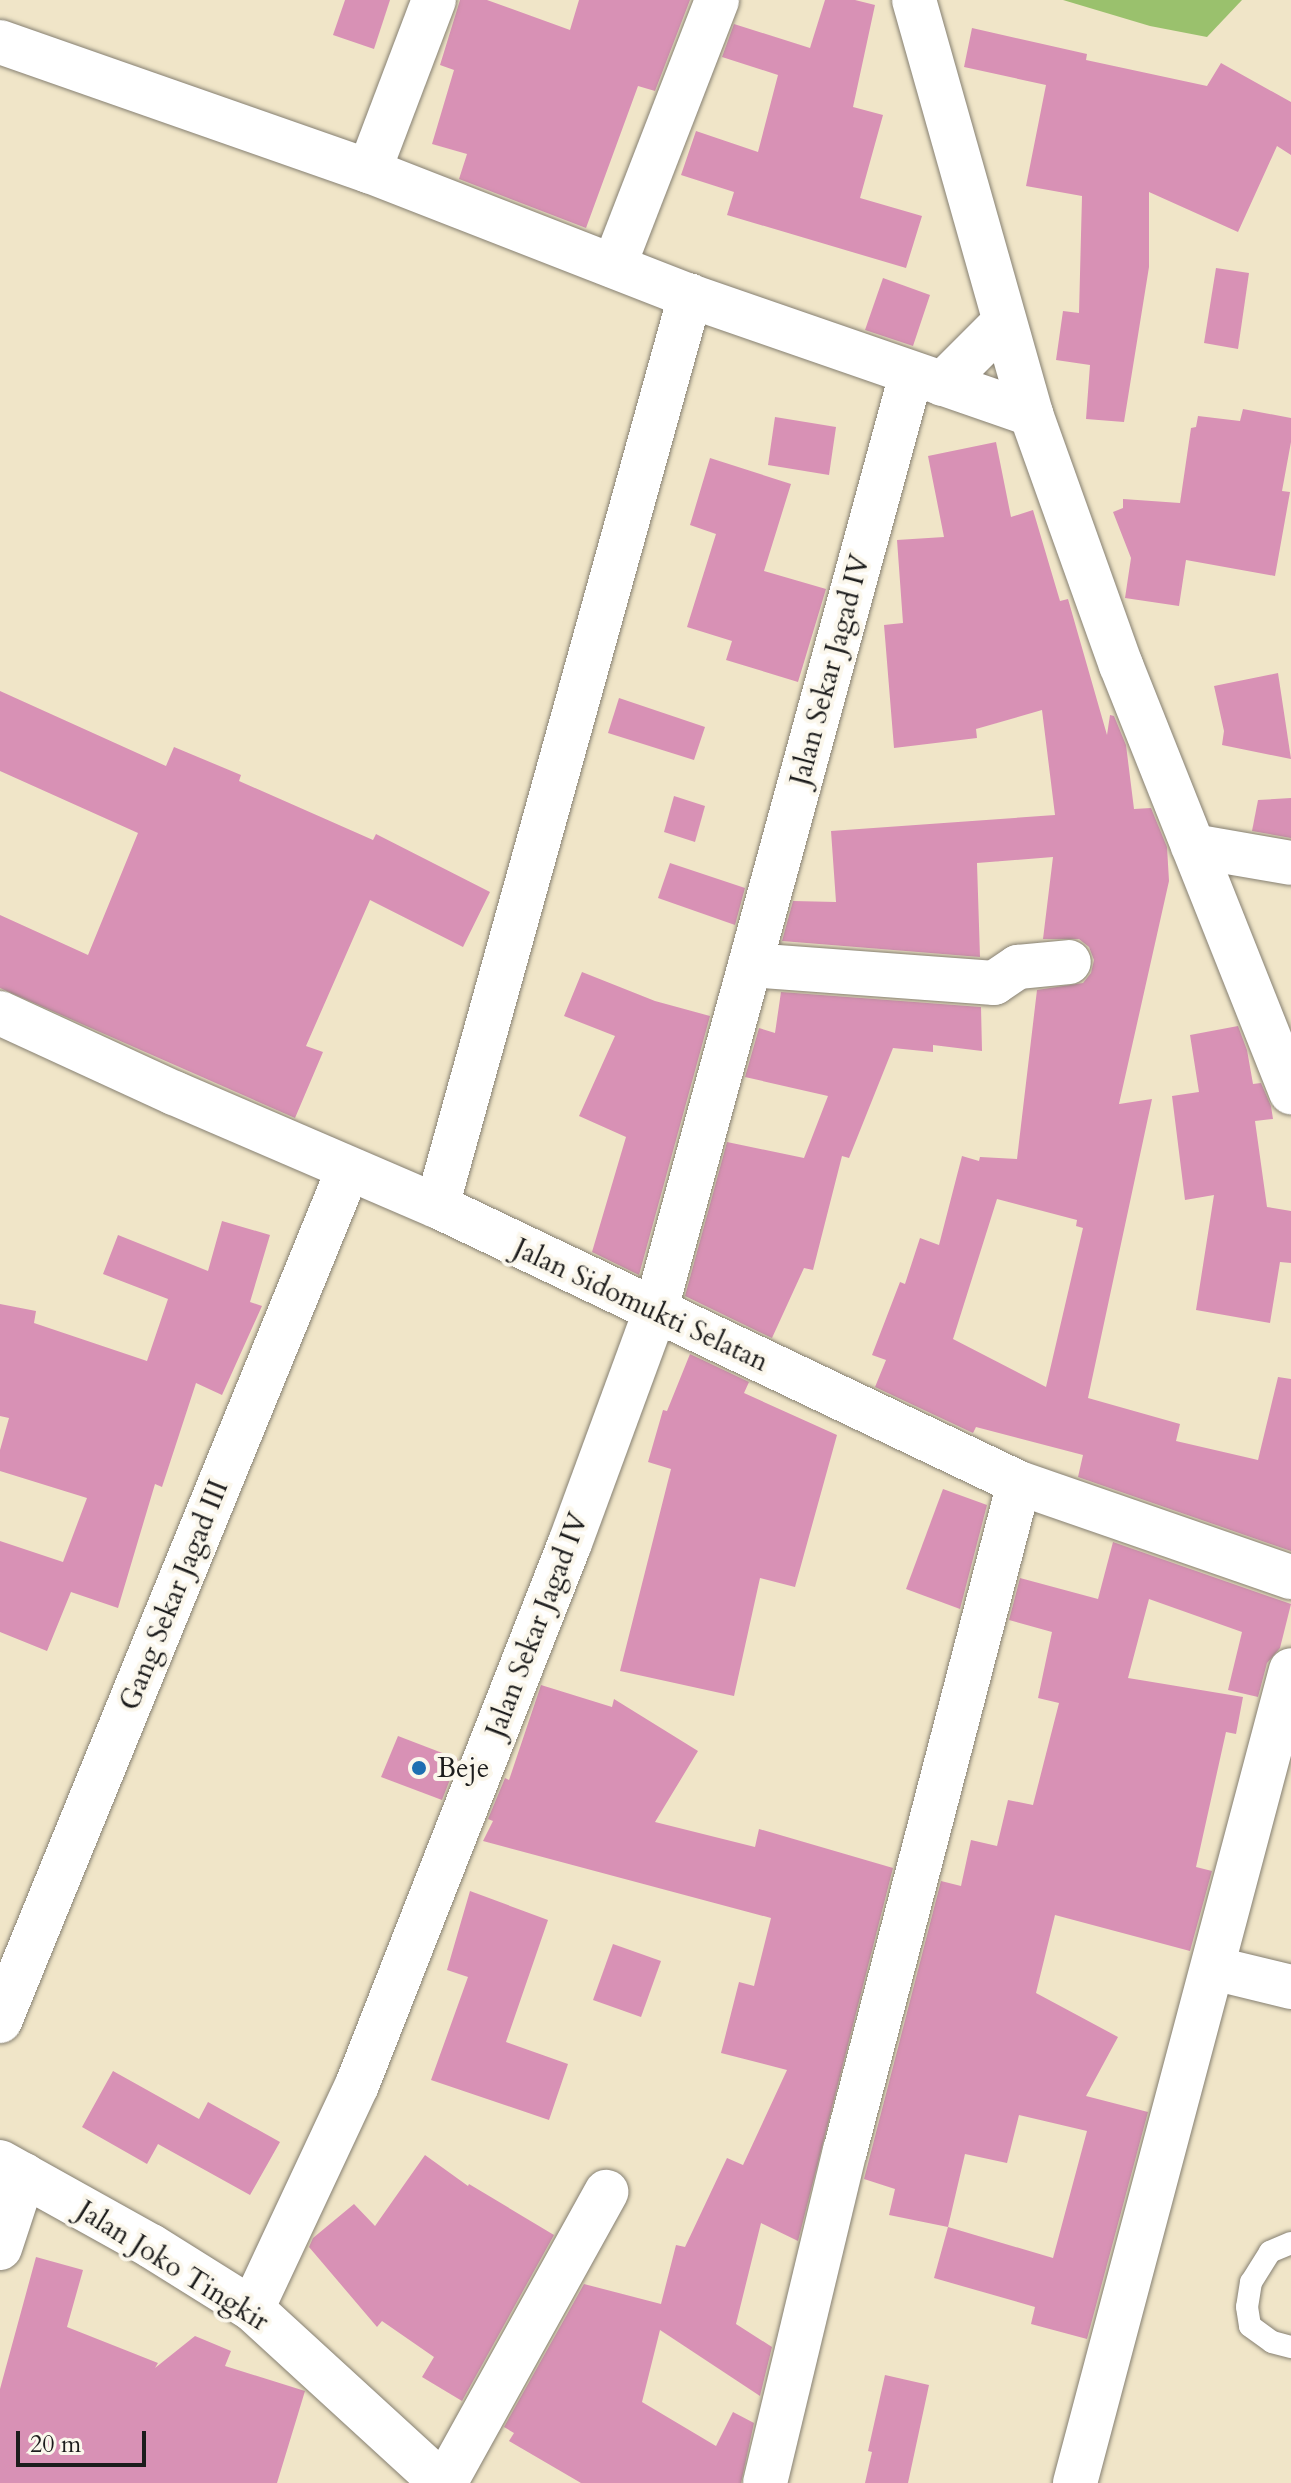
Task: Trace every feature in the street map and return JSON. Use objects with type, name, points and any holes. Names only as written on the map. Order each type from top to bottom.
[{"type":"street","points":[[369,171],[434,0]]},
{"type":"street","points":[[614,266],[717,0]]},
{"type":"street","points":[[914,0],[1031,414],[1121,665],[1291,1092]]},
{"type":"street","points":[[0,42],[369,171],[690,296],[1031,414]]},
{"type":"street","points":[[437,1206],[690,296]]},
{"type":"street","points":[[926,380],[1004,322]]},
{"type":"street","name":"Jalan Sekar Jagad IV","points":[[252,2309],[357,2085],[570,1543],[656,1309],[750,965],[926,380]]},
{"type":"street","points":[[1193,846],[1291,863]]},
{"type":"street","points":[[750,965],[994,983],[1018,967],[1069,962]]},
{"type":"street","name":"Jalan Sidomukti Selatan","points":[[0,1014],[348,1170],[437,1206],[1019,1483],[1291,1577]]},
{"type":"street","name":"Gang Sekar Jagad III","points":[[0,2021],[348,1170]]},
{"type":"street","points":[[765,2483],[845,2151],[1019,1483]]},
{"type":"street","points":[[1075,2483],[1113,2329],[1213,1968],[1291,1670]]},
{"type":"street","points":[[1213,1968],[1291,1987]]},
{"type":"street","points":[[0,2248],[12,2169]]},
{"type":"street","name":"Jalan Joko Tingkir","points":[[12,2169],[151,2246],[252,2309],[443,2483]]},
{"type":"street","points":[[443,2483],[606,2192]]},
{"type":"lane","points":[[1291,2243],[1270,2252],[1251,2282],[1247,2307],[1250,2326],[1272,2342],[1291,2347]]},
{"type":"green space","points":[[1063,0],[1242,0],[1207,37],[1150,26]]},
{"type":"building","points":[[345,0],[390,0],[374,49],[333,35]]},
{"type":"building","points":[[460,0],[487,0],[570,30],[579,0],[690,0],[655,91],[638,86],[586,228],[459,179],[467,154],[432,144],[454,70],[440,65]]},
{"type":"building","points":[[825,0],[855,0],[875,5],[853,107],[883,115],[860,198],[922,216],[906,268],[727,215],[734,192],[681,175],[696,131],[758,152],[778,75],[722,57],[734,24],[810,48]]},
{"type":"building","points":[[972,28],[1087,54],[1086,60],[1207,86],[1221,63],[1291,102],[1291,155],[1277,146],[1238,232],[1149,192],[1149,267],[1124,422],[1086,419],[1090,365],[1056,360],[1063,311],[1079,313],[1082,196],[1026,186],[1046,85],[964,67]]},
{"type":"building","points":[[1216,268],[1249,273],[1238,349],[1204,343]]},
{"type":"building","points":[[883,278],[930,295],[913,346],[865,330]]},
{"type":"building","points":[[1243,409],[1291,418],[1291,442],[1282,491],[1290,492],[1275,576],[1186,560],[1179,606],[1125,598],[1131,558],[1113,512],[1123,508],[1123,499],[1180,503],[1191,428],[1196,427],[1198,416],[1240,421]]},
{"type":"building","points":[[775,417],[836,427],[829,475],[768,465]]},
{"type":"building","points":[[996,442],[1011,517],[1033,510],[1060,601],[1068,599],[1107,735],[1110,715],[1114,716],[1126,745],[1134,809],[1151,808],[1167,847],[1169,881],[1119,1104],[1152,1099],[1088,1398],[1180,1424],[1176,1441],[1258,1460],[1278,1377],[1291,1379],[1291,1551],[1078,1477],[1083,1455],[976,1427],[973,1433],[875,1387],[886,1360],[872,1355],[900,1282],[905,1284],[920,1238],[939,1245],[962,1156],[979,1161],[980,1157],[1017,1159],[1037,990],[1083,983],[1091,973],[1094,960],[1089,947],[1079,939],[1043,939],[1053,857],[977,863],[980,957],[782,941],[793,901],[836,902],[831,831],[1055,815],[1042,710],[976,729],[977,738],[894,748],[884,625],[903,623],[897,540],[944,537],[928,456]],"holes":[[[997,1199],[1077,1220],[1076,1226],[1083,1228],[1046,1387],[953,1339]]]},
{"type":"building","points":[[710,458],[791,484],[764,571],[826,589],[798,682],[726,660],[732,641],[687,627],[716,534],[690,525]]},
{"type":"building","points":[[1278,673],[1291,759],[1222,745],[1224,731],[1214,686]]},
{"type":"building","points":[[0,691],[166,766],[174,747],[241,775],[239,781],[373,840],[376,834],[490,892],[463,947],[370,900],[306,1046],[323,1052],[295,1118],[0,988],[0,915],[88,955],[138,833],[0,771]]},
{"type":"building","points":[[619,698],[705,727],[694,760],[608,733]]},
{"type":"building","points":[[674,796],[705,806],[695,842],[664,832]]},
{"type":"building","points":[[1291,798],[1291,838],[1252,831],[1258,800]]},
{"type":"building","points":[[670,863],[745,888],[735,925],[658,898]]},
{"type":"building","points":[[582,972],[655,1001],[710,1016],[639,1275],[592,1252],[626,1137],[579,1116],[615,1036],[564,1016]]},
{"type":"building","points":[[781,992],[981,1007],[982,1051],[933,1045],[933,1052],[893,1048],[849,1158],[842,1156],[813,1270],[804,1268],[772,1338],[685,1296],[727,1142],[804,1158],[828,1096],[745,1077],[759,1028],[775,1033]]},
{"type":"building","points":[[1238,1026],[1247,1050],[1253,1084],[1261,1083],[1271,1106],[1273,1119],[1255,1121],[1267,1207],[1291,1211],[1291,1263],[1280,1262],[1270,1323],[1196,1310],[1214,1195],[1185,1200],[1172,1096],[1199,1092],[1190,1035]]},
{"type":"building","points":[[222,1221],[270,1235],[250,1302],[262,1306],[222,1395],[196,1383],[162,1487],[155,1484],[118,1608],[71,1592],[47,1651],[0,1632],[0,1541],[63,1562],[87,1498],[0,1471],[0,1450],[9,1418],[0,1416],[0,1304],[36,1311],[34,1323],[147,1361],[168,1299],[103,1274],[118,1235],[208,1271]]},
{"type":"building","points":[[690,1354],[749,1382],[744,1393],[837,1435],[795,1587],[760,1578],[734,1696],[620,1671],[671,1469],[648,1462],[663,1410],[667,1411]]},
{"type":"building","points":[[943,1489],[987,1505],[960,1609],[906,1589]]},
{"type":"building","points":[[1113,1542],[1291,1604],[1280,1648],[1267,1663],[1258,1697],[1228,1690],[1242,1632],[1149,1599],[1128,1678],[1243,1697],[1236,1734],[1226,1732],[1196,1867],[1212,1871],[1190,1951],[1055,1915],[1036,1993],[1118,2037],[1086,2096],[1148,2112],[1087,2339],[1031,2324],[1035,2307],[934,2278],[948,2227],[889,2215],[895,2189],[864,2179],[941,1881],[961,1886],[971,1840],[997,1846],[1008,1800],[1033,1805],[1059,1703],[1038,1698],[1052,1632],[1009,1620],[1020,1578],[1098,1599]],"holes":[[[1019,2115],[1087,2131],[1053,2258],[948,2227],[965,2154],[1007,2163]]]},
{"type":"building","points":[[541,1685],[612,1707],[614,1699],[698,1751],[655,1822],[755,1847],[759,1829],[893,1868],[798,2241],[761,2223],[736,2324],[772,2347],[760,2396],[660,2330],[642,2402],[716,2446],[733,2412],[754,2423],[741,2483],[581,2483],[509,2441],[514,2433],[504,2427],[584,2284],[661,2304],[676,2245],[685,2247],[727,2158],[743,2165],[787,2070],[721,2053],[739,1982],[754,1986],[771,1918],[483,1841],[493,1821],[488,1819],[505,1778],[509,1780]]},
{"type":"building","name":"Beje","points":[[398,1736],[458,1759],[442,1800],[381,1777]]},
{"type":"building","points":[[470,1891],[548,1920],[506,2042],[568,2064],[549,2120],[431,2080],[468,1977],[447,1970]]},
{"type":"building","points":[[613,1944],[661,1961],[641,2017],[593,2000]]},
{"type":"building","points":[[113,2071],[199,2119],[208,2102],[280,2142],[250,2195],[158,2144],[147,2164],[82,2127]]},
{"type":"building","points":[[425,2155],[468,2186],[554,2235],[462,2401],[422,2377],[434,2357],[382,2321],[377,2327],[309,2247],[313,2238],[354,2204],[375,2226]]},
{"type":"building","points":[[36,2257],[83,2270],[67,2327],[158,2363],[155,2368],[195,2336],[231,2351],[225,2366],[305,2391],[277,2483],[0,2483],[0,2389]]},
{"type":"building","points":[[885,2375],[929,2385],[908,2483],[865,2483],[872,2452],[868,2451]]},
{"type":"place","name":"Beje","points":[[419,1768]]}]
